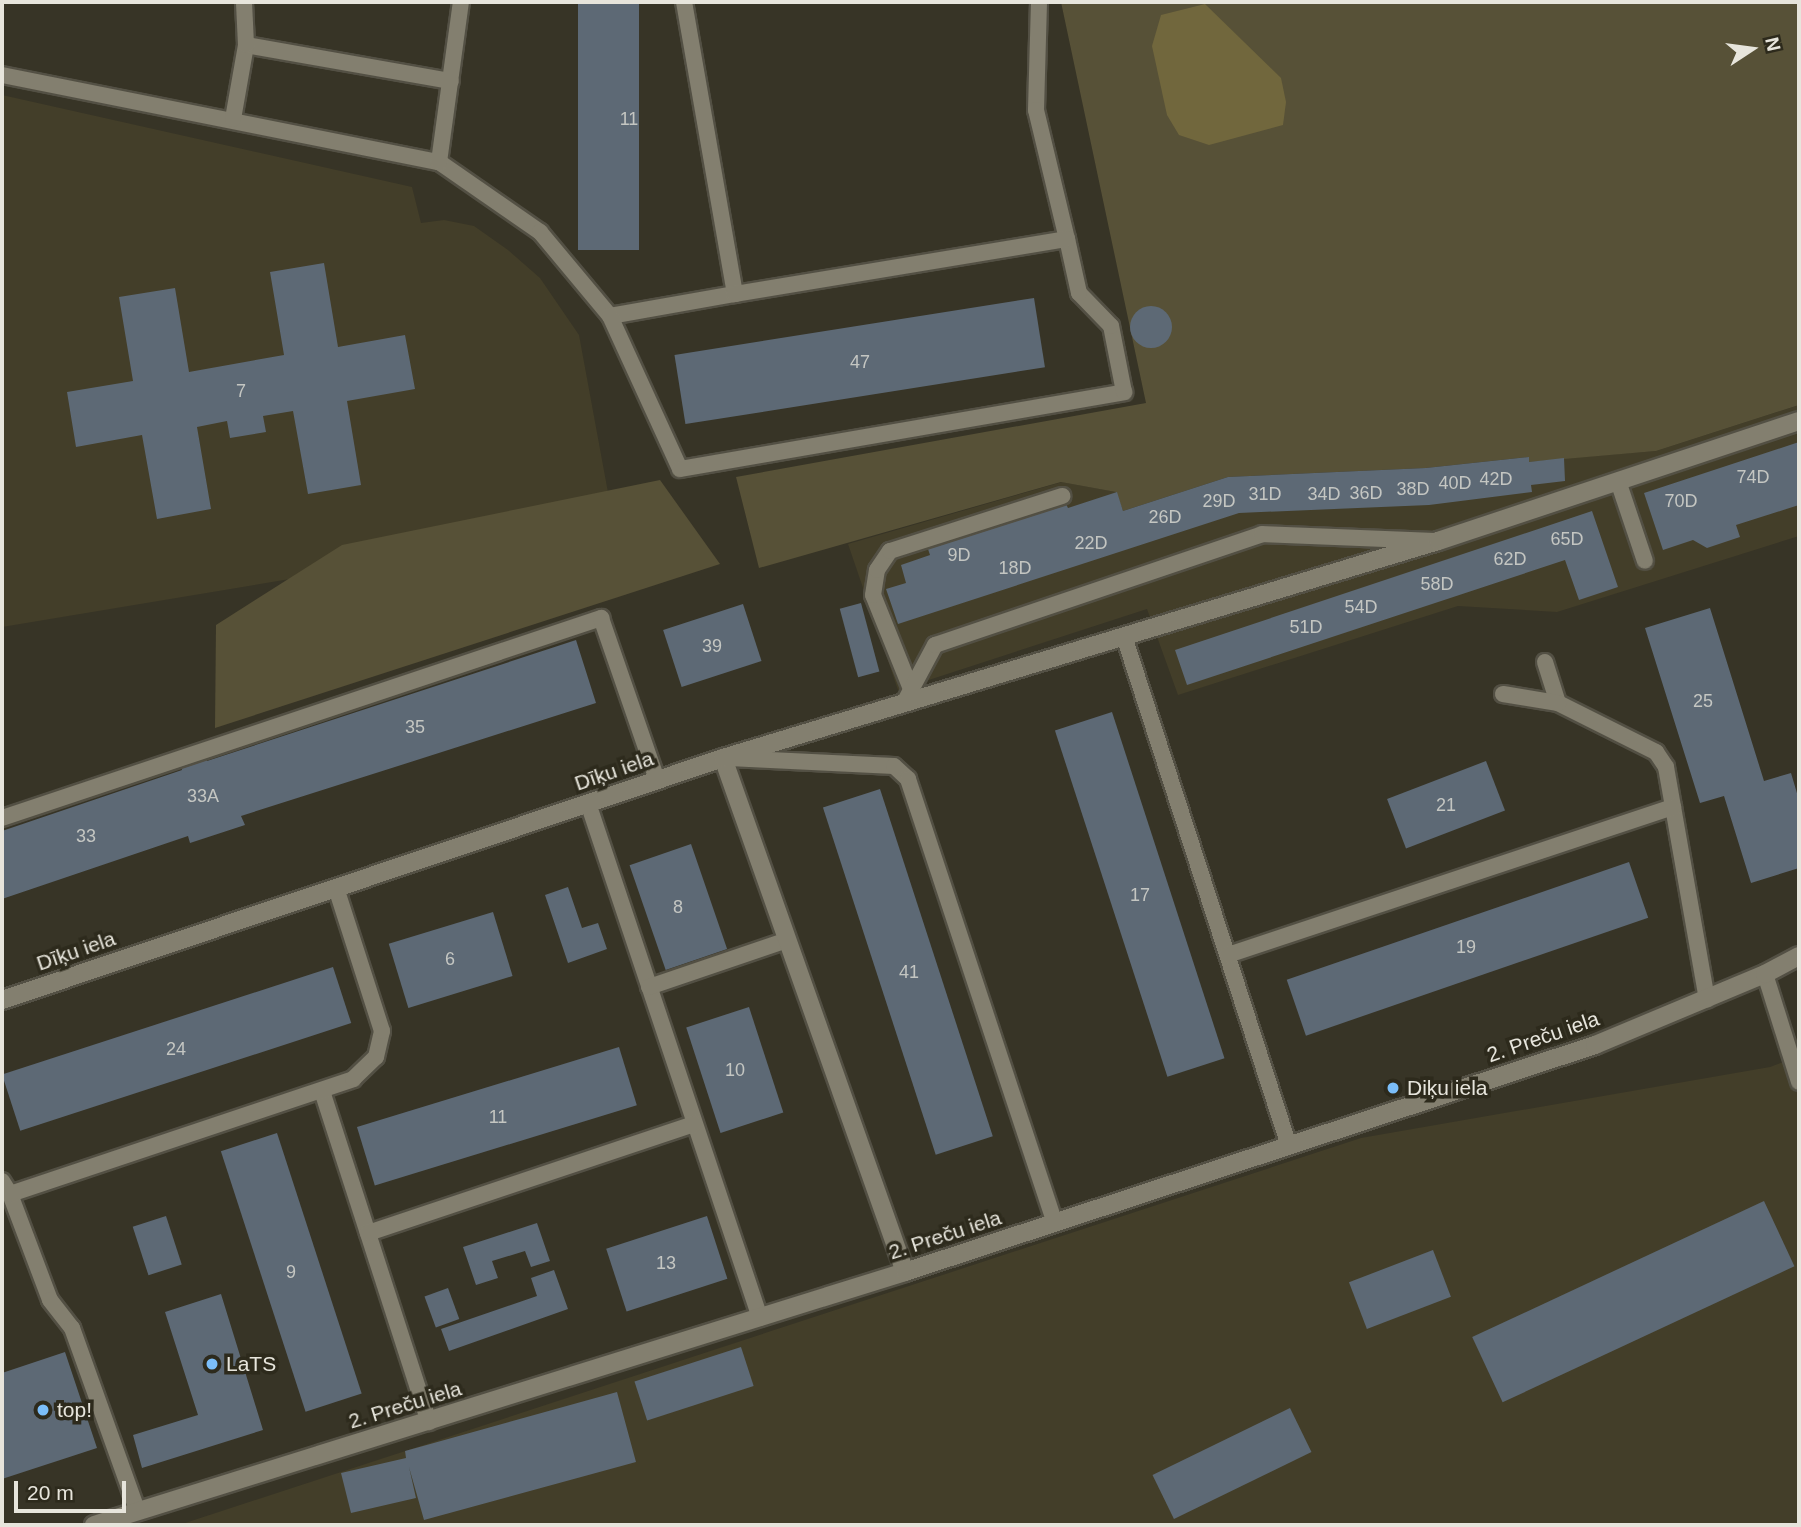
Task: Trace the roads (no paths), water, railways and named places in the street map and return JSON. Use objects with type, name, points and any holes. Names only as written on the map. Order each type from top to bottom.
[{"type":"street","name":"Dīķu iela","points":[[2,1000],[907,696],[1124,636],[1438,541],[1799,421]]},
{"type":"street","points":[[723,758],[905,1272]]},
{"type":"street","name":"2. Preču iela","points":[[93,1525],[905,1272],[1595,1045],[1765,974],[1799,956]]},
{"type":"lane","points":[[233,119],[246,45],[244,2]]},
{"type":"lane","points":[[439,162],[461,2]]},
{"type":"lane","points":[[684,2],[735,294]]},
{"type":"lane","points":[[2,75],[439,162],[540,232],[610,316],[680,468],[1125,392],[1111,326],[1079,293],[1036,110],[1038,2]]},
{"type":"lane","points":[[246,45],[451,81]]},
{"type":"lane","points":[[610,316],[1067,239]]},
{"type":"lane","points":[[1618,481],[1645,561]]},
{"type":"lane","points":[[907,696],[873,594],[877,570],[890,551],[1062,496]]},
{"type":"lane","points":[[907,696],[935,645],[1262,534],[1438,541]]},
{"type":"lane","points":[[2,818],[601,618],[657,780]]},
{"type":"lane","points":[[1124,636],[1289,1146]]},
{"type":"lane","points":[[1545,662],[1558,703]]},
{"type":"lane","points":[[1503,694],[1558,703],[1656,752],[1666,767],[1707,999]]},
{"type":"lane","points":[[723,758],[894,766],[908,779],[1055,1223]]},
{"type":"lane","points":[[588,803],[760,1318]]},
{"type":"lane","points":[[1228,955],[1673,807]]},
{"type":"lane","points":[[138,1511],[72,1328],[50,1300],[6,1188],[353,1079],[376,1057],[382,1031],[336,888]]},
{"type":"lane","points":[[649,987],[787,940]]},
{"type":"lane","points":[[1765,974],[1799,1082]]},
{"type":"lane","points":[[321,1091],[429,1422]]},
{"type":"lane","points":[[368,1233],[694,1124]]},
{"type":"place","name":"Diķu iela","points":[[1393,1088]]},
{"type":"place","name":"LaTS","points":[[212,1364]]},
{"type":"place","name":"top!","points":[[43,1410]]}]
